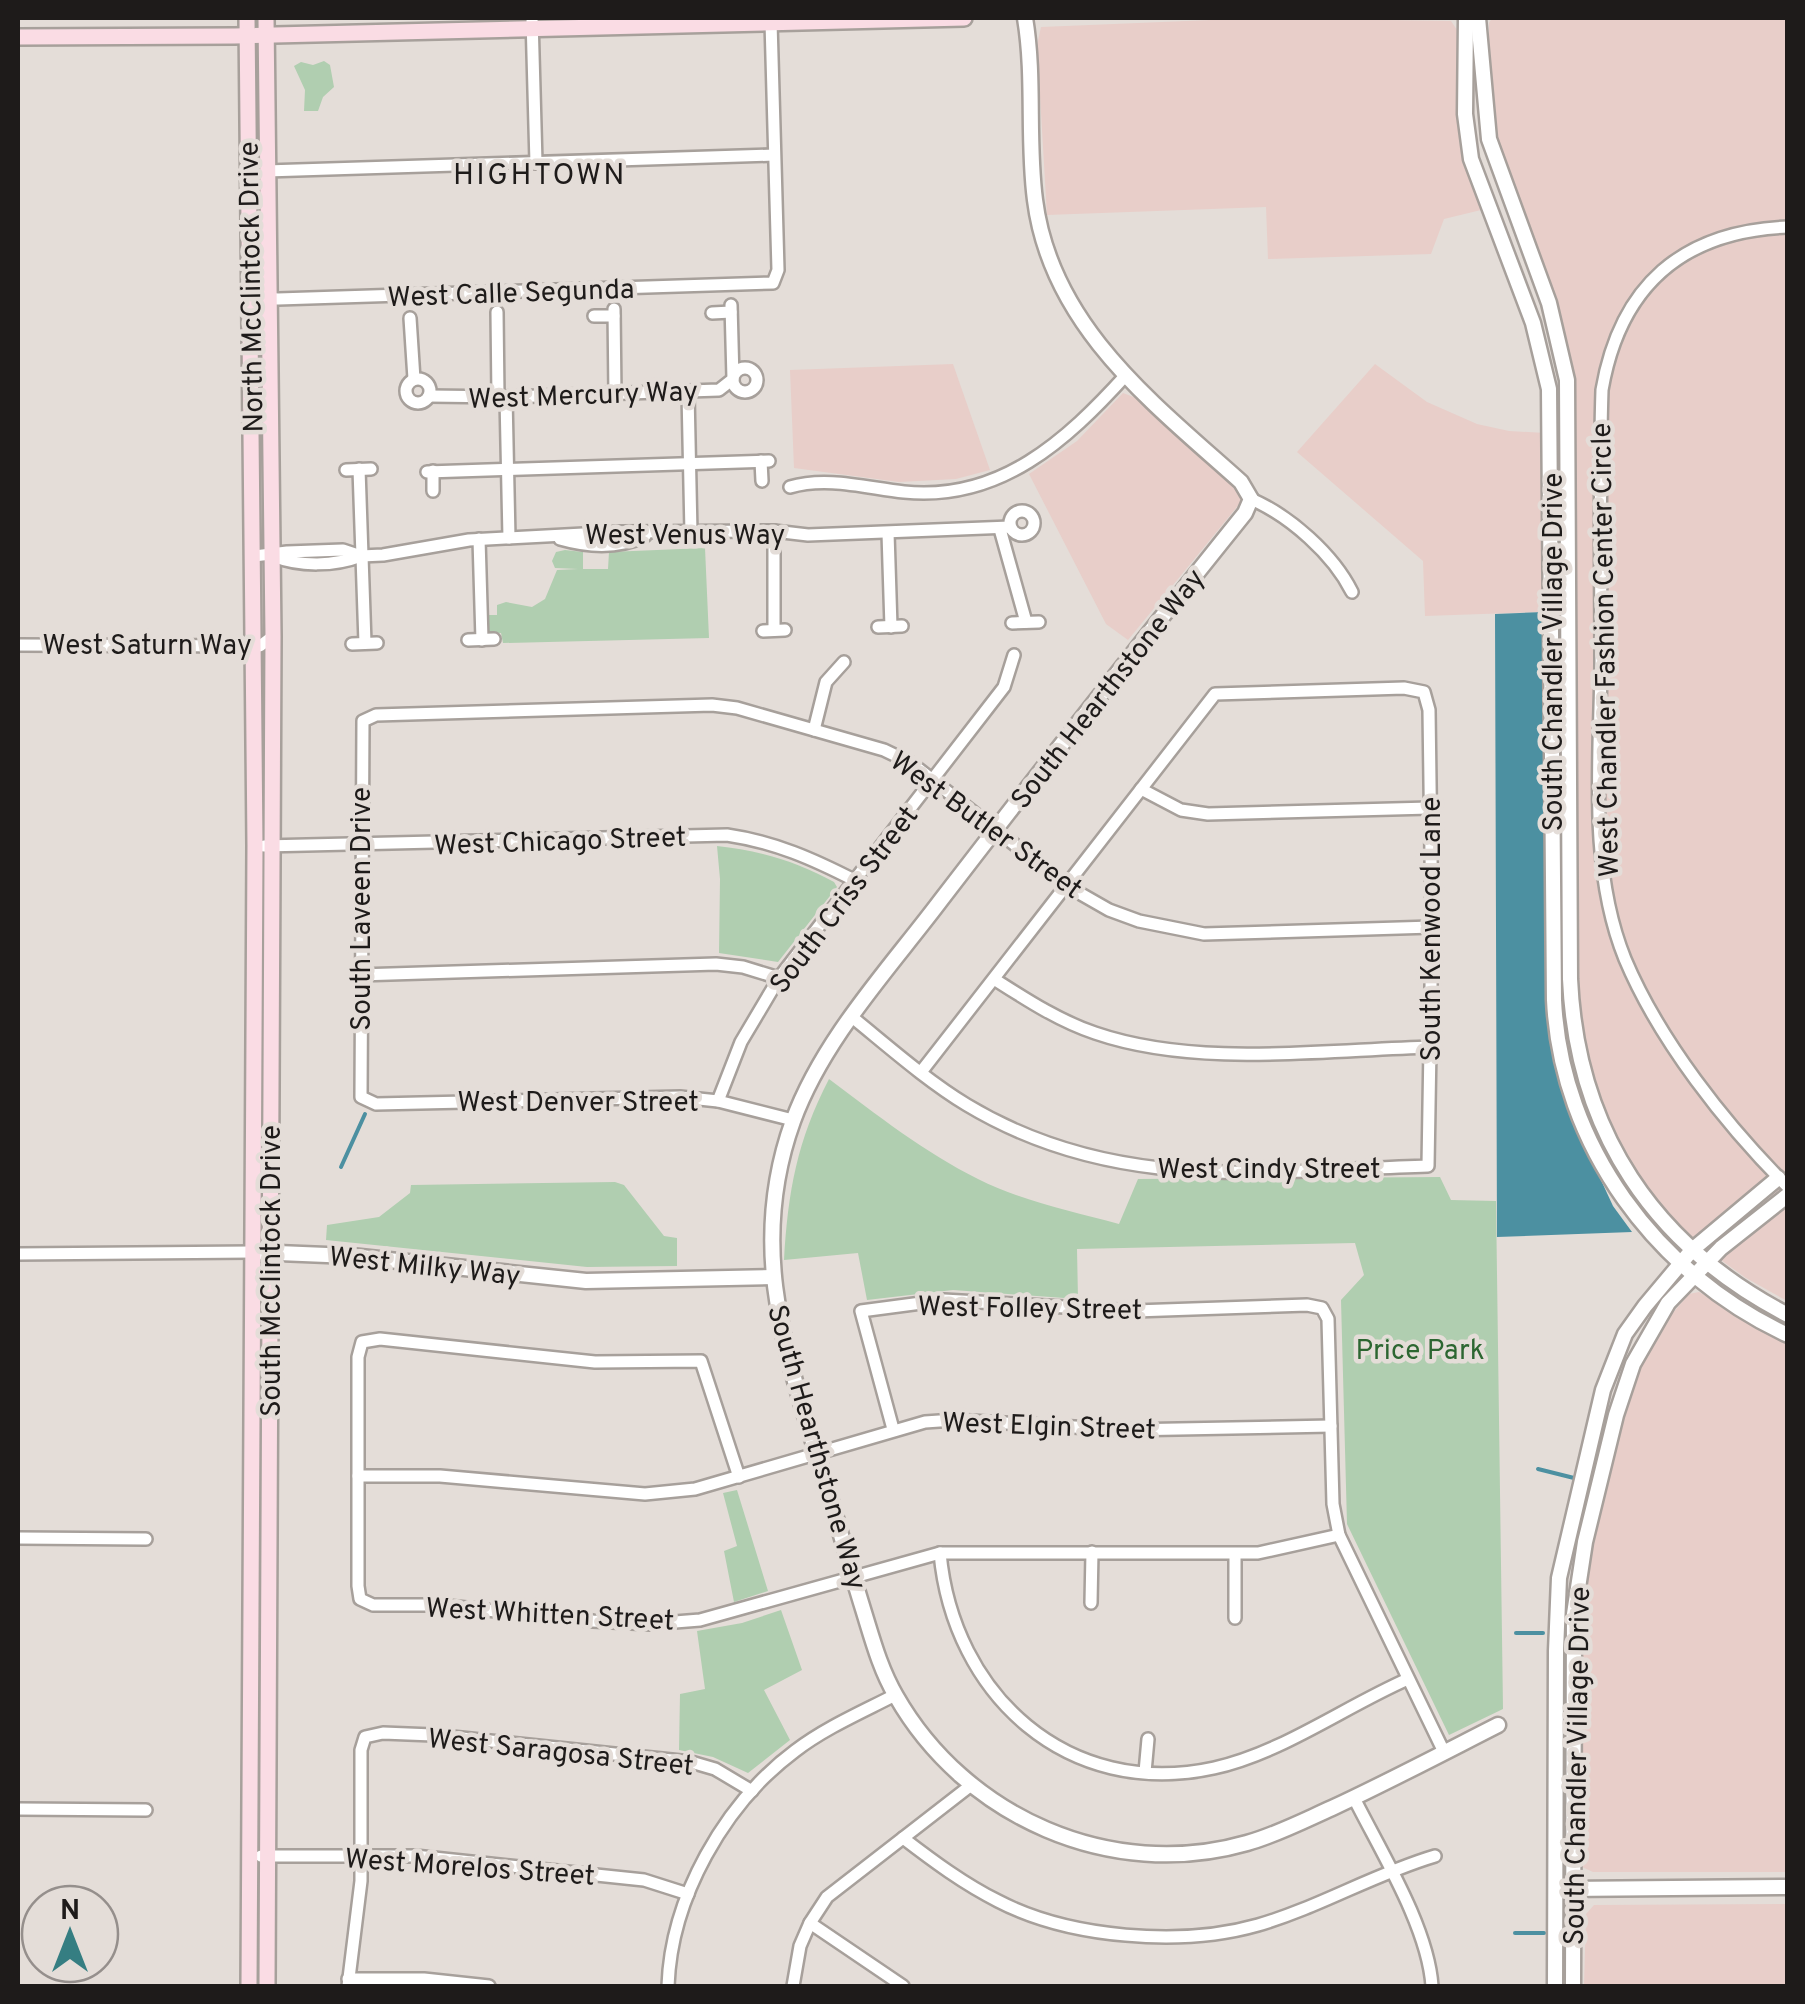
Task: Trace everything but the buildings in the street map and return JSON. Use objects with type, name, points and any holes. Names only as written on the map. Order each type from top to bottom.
[{"type":"main road","name":"North McClintock Drive","points":[[247,18],[254,556]]},
{"type":"main road","name":"North McClintock Drive","points":[[266,18],[272,556]]},
{"type":"main road","points":[[18,37],[266,36],[532,22],[964,18]]},
{"type":"main road","name":"South McClintock Drive","points":[[249,1986],[254,556]]},
{"type":"main road","name":"South McClintock Drive","points":[[268,1986],[272,556]]},
{"type":"street","points":[[1025,18],[1034,189],[1045,248],[1082,326],[1126,375],[1242,482],[1250,499],[1274,510],[1341,569],[1352,592]]},
{"type":"street","name":"South Chandler Village Drive","points":[[1466,18],[1466,136],[1476,176],[1539,342],[1548,388],[1557,1036],[1571,1094],[1601,1163],[1628,1206],[1686,1270]]},
{"type":"street","name":"South Chandler Village Drive","points":[[1478,18],[1487,127],[1504,186],[1557,329],[1567,380],[1570,952],[1578,1050],[1600,1122],[1622,1165],[1658,1217],[1699,1256]]},
{"type":"street","points":[[532,22],[536,163]]},
{"type":"street","points":[[266,171],[774,155],[771,22]]},
{"type":"street","points":[[1466,136],[1487,127]]},
{"type":"street","name":"West Calle Segunda","points":[[250,298],[773,284],[778,270],[774,155]]},
{"type":"street","name":"West Chandler Fashion Center Circle","points":[[1783,1182],[1735,1129],[1664,1032],[1625,958],[1615,930],[1601,839],[1601,416],[1606,370],[1618,332],[1638,297],[1673,261],[1716,237],[1788,227]]},
{"type":"street","name":"West Mercury Way","points":[[429,396],[426,382],[414,379],[406,388],[408,400],[420,403],[429,396],[502,398],[719,390],[733,379],[731,309],[712,313]]},
{"type":"street","points":[[497,312],[509,538]]},
{"type":"street","points":[[594,316],[614,312],[615,395]]},
{"type":"street","points":[[410,318],[414,379]]},
{"type":"street","points":[[790,487],[820,482],[917,493],[958,489],[996,477],[1057,445],[1126,375]]},
{"type":"street","points":[[688,393],[691,533]]},
{"type":"street","points":[[433,491],[430,472],[765,461],[762,481]]},
{"type":"street","points":[[359,469],[364,643]]},
{"type":"street","name":"South Hearthstone Way","points":[[1250,499],[1246,513],[996,829],[824,1058],[793,1120],[777,1191],[773,1277],[785,1351],[873,1642],[895,1695],[929,1743],[970,1786],[1007,1811],[1050,1832],[1104,1849],[1150,1854],[1246,1844],[1354,1798],[1498,1726]]},
{"type":"street","name":"West Venus Way","points":[[254,556],[287,552],[362,556],[479,540],[550,536],[601,545],[637,540],[648,534],[774,531],[808,535],[1005,528],[1026,622]]},
{"type":"street","points":[[774,531],[774,630]]},
{"type":"street","points":[[888,533],[891,627]]},
{"type":"street","points":[[468,640],[488,640],[479,540]]},
{"type":"street","name":"West Saturn Way","points":[[18,645],[260,646],[273,636]]},
{"type":"street","name":"South Criss Street","points":[[718,1101],[741,1042],[780,978],[1004,687],[1014,656]]},
{"type":"street","points":[[814,730],[826,682],[844,662]]},
{"type":"street","name":"South Kenwood Lane","points":[[1141,789],[1215,694],[1404,688],[1424,692],[1429,710],[1432,927],[1428,1166]]},
{"type":"street","name":"West Butler Street","points":[[363,721],[376,716],[712,705],[737,708],[884,750],[911,763],[1067,886],[1109,910],[1139,921],[1184,932],[1432,927]]},
{"type":"street","name":"South Laveen Drive","points":[[361,1097],[363,721]]},
{"type":"street","points":[[920,1072],[1141,789],[1180,810],[1208,814],[1430,808]]},
{"type":"street","name":"West Chicago Street","points":[[255,846],[727,836],[760,840],[802,854],[856,881]]},
{"type":"street","points":[[360,976],[716,964],[780,978]]},
{"type":"street","points":[[994,979],[1055,1017],[1144,1047],[1213,1053],[1430,1047]]},
{"type":"street","name":"West Cindy Street","points":[[852,1017],[920,1072],[989,1117],[1052,1144],[1149,1169],[1216,1174],[1428,1166]]},
{"type":"street","name":"West Denver Street","points":[[361,1097],[376,1104],[644,1096],[718,1101],[793,1120]]},
{"type":"street","name":"South Chandler Village Drive","points":[[1556,1986],[1559,1578],[1612,1360],[1624,1334],[1699,1256],[1783,1182]]},
{"type":"street","name":"South Chandler Village Drive","points":[[1699,1256],[1788,1195]]},
{"type":"street","name":"West Milky Way","points":[[18,1254],[271,1252],[586,1281],[773,1277]]},
{"type":"street","points":[[1699,1256],[1743,1290],[1788,1316]]},
{"type":"street","points":[[1686,1270],[1738,1308],[1788,1334]]},
{"type":"street","name":"South Chandler Village Drive","points":[[1573,1986],[1574,1632],[1582,1560],[1628,1378],[1686,1270]]},
{"type":"street","name":"West Folley Street","points":[[894,1429],[861,1312],[944,1300],[1136,1310],[1307,1305],[1322,1308],[1328,1319],[1331,1426]]},
{"type":"street","points":[[358,1476],[358,1357],[362,1342],[380,1339],[596,1362],[701,1361],[739,1477]]},
{"type":"street","name":"West Elgin Street","points":[[358,1476],[440,1476],[646,1494],[695,1489],[924,1422],[954,1420],[1124,1430],[1331,1426]]},
{"type":"street","points":[[1331,1426],[1339,1535],[1444,1752]]},
{"type":"street","name":"West Whitten Street","points":[[358,1476],[360,1600],[372,1605],[438,1605],[592,1621],[650,1624],[700,1620],[940,1553],[1234,1554],[1280,1551],[1339,1535]]},
{"type":"street","points":[[18,1538],[146,1539]]},
{"type":"street","points":[[1091,1603],[1092,1552]]},
{"type":"street","points":[[940,1553],[948,1609],[965,1651],[984,1682],[1016,1718],[1052,1744],[1090,1760],[1145,1772],[1182,1772],[1245,1758],[1408,1679]]},
{"type":"street","points":[[1234,1554],[1234,1618]]},
{"type":"street","points":[[668,1986],[675,1934],[688,1894],[707,1854],[752,1791],[794,1751],[895,1695]]},
{"type":"street","name":"West Saragosa Street","points":[[362,1856],[361,1750],[365,1737],[382,1734],[691,1762],[714,1769],[752,1791]]},
{"type":"street","points":[[1145,1772],[1148,1739]]},
{"type":"street","points":[[793,1986],[800,1946],[827,1897],[970,1786]]},
{"type":"street","points":[[1354,1798],[1424,1944],[1432,1986]]},
{"type":"street","points":[[18,1809],[146,1810]]},
{"type":"street","points":[[904,1838],[938,1865],[1000,1902],[1048,1921],[1110,1934],[1180,1936],[1256,1926],[1315,1906],[1389,1870],[1435,1856]]},
{"type":"street","name":"West Morelos Street","points":[[249,1856],[415,1856],[644,1880],[688,1894]]},
{"type":"street","points":[[362,1856],[348,1982],[424,1980],[489,1986]]},
{"type":"street","points":[[1556,1888],[1788,1888]]},
{"type":"street","points":[[810,1923],[903,1986]]},
{"type":"shaded area","points":[[1259,18],[1451,21],[1457,30],[1460,147],[1481,210],[1444,219],[1431,254],[1268,259],[1266,207],[1047,215],[1037,45],[1041,27]]},
{"type":"shaded area","points":[[1492,18],[1787,18],[1787,1301],[1746,1278],[1689,1237],[1650,1194],[1605,1115],[1583,1037],[1578,989],[1574,380],[1559,309],[1496,137],[1489,83]]},
{"type":"shaded area","points":[[953,364],[990,470],[956,479],[899,482],[794,468],[790,370]]},
{"type":"shaded area","points":[[1375,364],[1427,402],[1477,424],[1545,433],[1544,612],[1425,616],[1423,561],[1297,452]]},
{"type":"shaded area","points":[[1123,393],[1139,399],[1241,495],[1241,502],[1128,640],[1106,624],[1029,474],[1077,441]]},
{"type":"shaded area","points":[[1699,1292],[1787,1342],[1787,1872],[1593,1872],[1582,1867],[1580,1849],[1581,1602],[1587,1565],[1611,1459],[1636,1376],[1671,1315],[1689,1294]]},
{"type":"shaded area","points":[[1787,1904],[1787,1986],[1584,1986],[1586,1914],[1594,1905]]},
{"type":"green space","points":[[324,61],[330,65],[334,87],[323,97],[318,111],[304,111],[305,90],[294,66]]},
{"type":"green space","points":[[705,548],[709,638],[503,643],[501,633],[489,633],[489,615],[497,615],[497,605],[506,602],[532,607],[545,599],[557,570],[578,569],[555,568],[552,561],[556,552],[583,552],[583,569],[608,569],[609,552]]},
{"type":"green space","points":[[717,846],[792,863],[837,887],[778,962],[719,953]]},
{"type":"green space","name":"Price Park","points":[[829,1079],[920,1145],[978,1179],[1030,1199],[1119,1224],[1138,1179],[1440,1177],[1451,1200],[1496,1201],[1503,1709],[1449,1735],[1347,1524],[1341,1300],[1364,1275],[1355,1243],[1077,1249],[1078,1299],[953,1290],[867,1300],[858,1253],[784,1260],[796,1167]]},
{"type":"green space","points":[[411,1185],[624,1185],[664,1236],[677,1238],[677,1266],[587,1267],[326,1240],[327,1225],[379,1217],[410,1193]]},
{"type":"green space","points":[[737,1490],[768,1591],[734,1602],[724,1551],[737,1546],[723,1493]]},
{"type":"green space","points":[[781,1610],[802,1670],[764,1690],[790,1740],[748,1773],[713,1757],[679,1750],[680,1694],[705,1689],[697,1631],[742,1623]]},
{"type":"water","points":[[1544,612],[1547,1015],[1568,1109],[1613,1206],[1632,1232],[1497,1237],[1495,614]]},
{"type":"waterway","points":[[341,1167],[365,1114]]},
{"type":"waterway","points":[[1538,1469],[1574,1478]]},
{"type":"waterway","points":[[1516,1633],[1543,1633]]},
{"type":"waterway","points":[[1515,1933],[1544,1933]]},
{"type":"district","name":"HIGHTOWN","points":[[540,174]]}]
